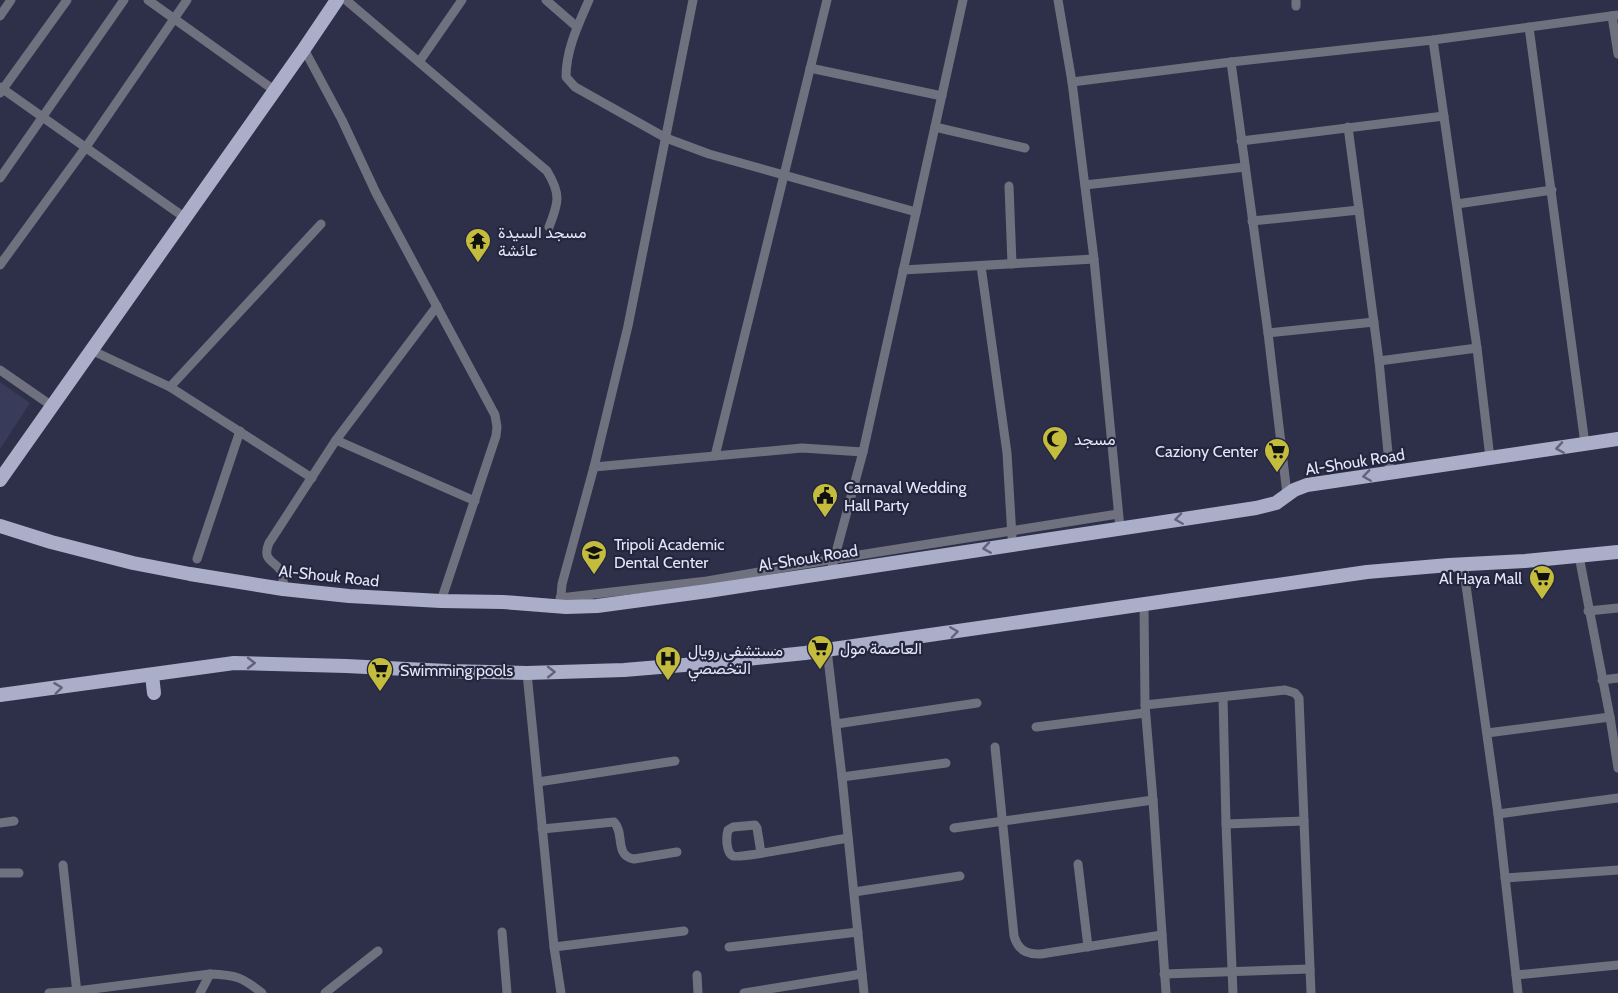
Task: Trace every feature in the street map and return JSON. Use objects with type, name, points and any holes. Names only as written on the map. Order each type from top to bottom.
[{"type":"main road","points":[[0,480],[337,0]]},
{"type":"main road","name":"Al-Shouk Road","points":[[0,526],[133,563],[283,589],[349,596],[441,601],[560,602],[597,606],[832,565],[1119,521],[1269,505],[1307,485],[1618,439]]},
{"type":"main road","points":[[0,695],[219,665],[255,663],[527,673],[624,670],[752,659],[1367,572],[1618,552]]},
{"type":"main road","points":[[152,675],[154,693]]},
{"type":"street","points":[[0,16],[11,0]]},
{"type":"street","points":[[68,0],[1,90],[184,217]]},
{"type":"street","points":[[0,178],[124,0]]},
{"type":"street","points":[[148,0],[274,90]]},
{"type":"street","points":[[0,265],[86,147],[187,0]]},
{"type":"street","points":[[346,0],[547,171],[556,185],[558,198],[549,227]]},
{"type":"street","points":[[419,62],[462,0]]},
{"type":"street","points":[[546,0],[577,27]]},
{"type":"street","points":[[589,0],[577,27],[566,64],[566,77],[575,87],[666,138],[709,154],[916,212]]},
{"type":"street","points":[[560,602],[562,584],[594,467],[628,326],[693,0]]},
{"type":"street","points":[[715,456],[827,0]]},
{"type":"street","points":[[832,565],[863,452],[963,0]]},
{"type":"street","points":[[1058,0],[1072,82],[1094,259],[1119,521]]},
{"type":"street","points":[[1072,82],[1433,40],[1615,15],[1618,54]]},
{"type":"street","points":[[1529,27],[1586,444]]},
{"type":"street","points":[[1433,40],[1478,348],[1490,458]]},
{"type":"street","points":[[304,49],[342,120],[376,193],[493,410],[497,423],[496,436],[441,601]]},
{"type":"street","points":[[1231,62],[1268,333],[1287,494]]},
{"type":"street","points":[[810,68],[942,96]]},
{"type":"street","points":[[1241,141],[1444,116]]},
{"type":"street","points":[[935,127],[1025,148]]},
{"type":"street","points":[[1348,127],[1379,361],[1390,473]]},
{"type":"street","points":[[1085,185],[1245,167]]},
{"type":"street","points":[[1009,186],[1012,264]]},
{"type":"street","points":[[1457,204],[1552,190]]},
{"type":"street","points":[[1252,221],[1359,210]]},
{"type":"street","points":[[170,387],[321,224]]},
{"type":"street","points":[[903,270],[1094,259]]},
{"type":"street","points":[[981,266],[1007,453],[1012,538]]},
{"type":"street","points":[[283,589],[282,573],[267,557],[267,546],[336,440],[437,306]]},
{"type":"street","points":[[1268,333],[1374,322]]},
{"type":"street","points":[[1379,361],[1478,348]]},
{"type":"street","points":[[91,350],[170,387],[312,477]]},
{"type":"street","points":[[0,370],[52,406]]},
{"type":"street","points":[[197,559],[240,431]]},
{"type":"street","points":[[336,440],[475,501]]},
{"type":"street","points":[[594,467],[802,448],[863,452]]},
{"type":"street","points":[[1578,556],[1618,762]]},
{"type":"street","points":[[1463,564],[1498,814],[1518,993]]},
{"type":"street","points":[[1144,603],[1145,709],[1166,993]]},
{"type":"street","points":[[1588,611],[1618,608]]},
{"type":"street","points":[[827,650],[864,993]]},
{"type":"street","points":[[527,673],[554,947],[561,993]]},
{"type":"street","points":[[1602,680],[1618,678]]},
{"type":"street","points":[[1036,727],[1224,697],[1285,690],[1297,695],[1300,701],[1311,993]]},
{"type":"street","points":[[1224,697],[1226,824],[1233,993]]},
{"type":"street","points":[[836,724],[977,703]]},
{"type":"street","points":[[1487,733],[1610,717]]},
{"type":"street","points":[[995,747],[1016,942],[1025,952],[1033,954],[1162,935]]},
{"type":"street","points":[[538,782],[675,761]]},
{"type":"street","points":[[842,777],[946,763]]},
{"type":"street","points":[[1498,814],[1618,798]]},
{"type":"street","points":[[954,828],[1153,800]]},
{"type":"street","points":[[0,823],[14,821]]},
{"type":"street","points":[[1226,824],[1304,821]]},
{"type":"street","points":[[542,830],[614,822],[618,828],[622,852],[629,858],[677,852]]},
{"type":"street","points":[[761,853],[755,825],[728,830],[726,836],[729,853],[737,857],[761,853],[848,838]]},
{"type":"street","points":[[1078,864],[1088,946]]},
{"type":"street","points":[[63,865],[77,992]]},
{"type":"street","points":[[1505,878],[1618,870]]},
{"type":"street","points":[[0,873],[19,873]]},
{"type":"street","points":[[854,892],[960,876]]},
{"type":"street","points":[[554,947],[684,931]]},
{"type":"street","points":[[502,932],[507,993]]},
{"type":"street","points":[[729,947],[858,932]]},
{"type":"street","points":[[325,993],[378,951]]},
{"type":"street","points":[[1516,975],[1618,965]]},
{"type":"street","points":[[1164,974],[1310,969]]},
{"type":"street","points":[[200,993],[210,974]]},
{"type":"street","points":[[49,993],[77,992],[210,974],[231,975],[244,979],[262,993]]},
{"type":"street","points":[[744,993],[862,974]]},
{"type":"street","points":[[697,975],[698,993]]},
{"type":"shaded area","points":[[0,382],[30,403],[0,449]]},
{"type":"place","name":"مسجد السيدة عائشة","points":[[478,264]]},
{"type":"place","name":"مسجد","points":[[1055,462]]},
{"type":"place","name":"Caziony Center","points":[[1277,474]]},
{"type":"place","name":"Carnaval Wedding Hall Party","points":[[825,519]]},
{"type":"place","name":"Tripoli Academic Dental Center","points":[[594,576]]},
{"type":"place","name":"Al Haya Mall","points":[[1542,601]]},
{"type":"place","name":"العاصمة مول","points":[[820,671]]},
{"type":"place","name":"مستشفى رويال التخصصي","points":[[668,682]]},
{"type":"place","name":"Swimming pools","points":[[380,693]]}]
